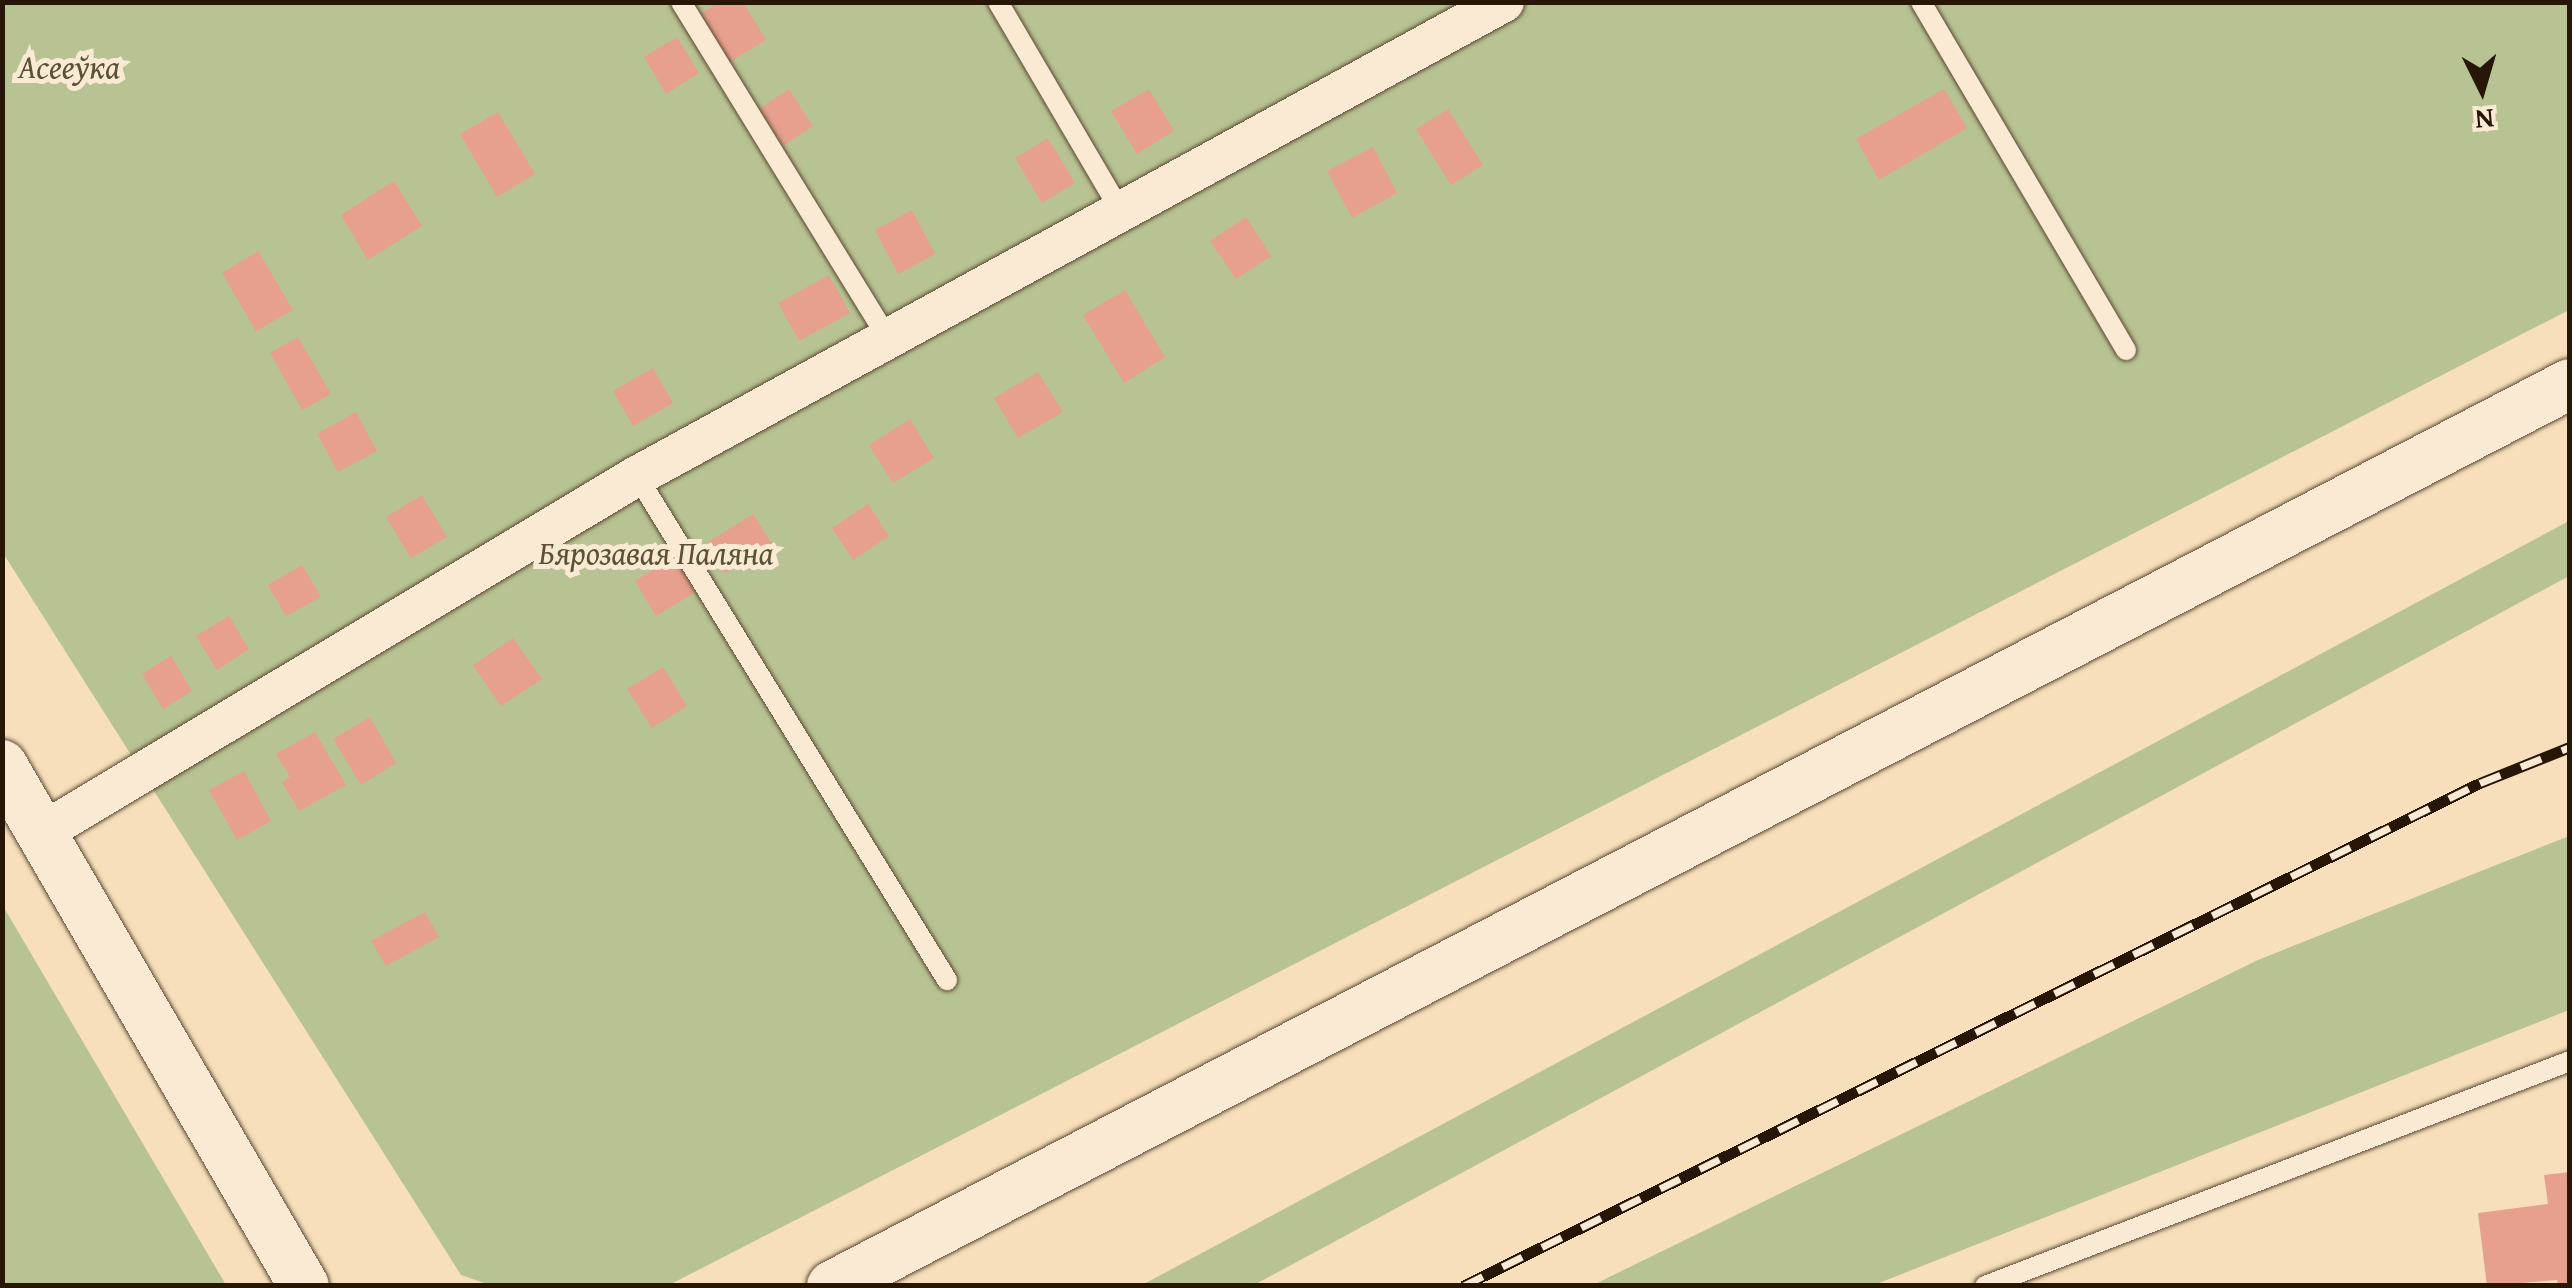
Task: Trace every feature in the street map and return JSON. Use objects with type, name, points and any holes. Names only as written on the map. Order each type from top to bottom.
[{"type":"street","points":[[43,832],[637,476],[1504,2]]},
{"type":"street","points":[[832,1286],[2570,384]]},
{"type":"street","points":[[2,765],[304,1286]]},
{"type":"lane","points":[[682,2],[888,340]]},
{"type":"lane","points":[[998,2],[1121,212]]},
{"type":"lane","points":[[1920,2],[2126,350]]},
{"type":"lane","points":[[637,476],[948,980]]},
{"type":"lane","points":[[1985,1286],[2014,1280],[2570,1060]]},
{"type":"green space","name":"Бярозавая Паляна","points":[[2,3],[2569,3],[2569,310],[669,1285],[490,1285],[461,1275],[3,553]]},
{"type":"green space","points":[[2569,521],[2569,576],[1254,1285],[1142,1285]]},
{"type":"green space","points":[[2569,836],[2569,1010],[1874,1285],[1593,1285],[2258,960]]},
{"type":"green space","points":[[3,906],[226,1285],[3,1285]]},
{"type":"building","points":[[719,2],[743,2],[766,40],[728,63],[699,15]]},
{"type":"building","points":[[677,37],[699,73],[666,94],[644,57]]},
{"type":"building","points":[[789,89],[813,126],[783,146],[759,109]]},
{"type":"building","points":[[1149,89],[1174,131],[1137,154],[1111,111]]},
{"type":"building","points":[[1944,89],[1967,128],[1879,180],[1856,139]]},
{"type":"building","points":[[1448,109],[1483,165],[1451,185],[1416,129]]},
{"type":"building","points":[[498,112],[535,174],[497,197],[460,134]]},
{"type":"building","points":[[1048,138],[1075,183],[1042,203],[1015,158]]},
{"type":"building","points":[[1373,147],[1397,193],[1352,218],[1327,171]]},
{"type":"building","points":[[394,181],[422,226],[368,260],[341,215]]},
{"type":"building","points":[[912,210],[935,254],[898,274],[875,230]]},
{"type":"building","points":[[1246,217],[1271,256],[1236,279],[1210,241]]},
{"type":"building","points":[[258,251],[293,310],[256,331],[222,273]]},
{"type":"building","points":[[829,275],[850,313],[799,341],[778,303]]},
{"type":"building","points":[[1125,290],[1165,357],[1124,383],[1083,315]]},
{"type":"building","points":[[298,337],[331,394],[302,410],[270,353]]},
{"type":"building","points":[[653,368],[673,403],[633,426],[613,391]]},
{"type":"building","points":[[1038,372],[1063,412],[1018,438],[994,398]]},
{"type":"building","points":[[356,412],[377,451],[338,472],[317,434]]},
{"type":"building","points":[[910,419],[934,458],[893,483],[869,445]]},
{"type":"building","points":[[422,495],[447,537],[411,558],[386,517]]},
{"type":"building","points":[[868,504],[889,536],[853,560],[832,528]]},
{"type":"building","points":[[753,514],[772,544],[725,573],[707,543]]},
{"type":"building","points":[[676,555],[697,591],[656,616],[635,581]]},
{"type":"building","points":[[302,565],[321,597],[286,616],[268,585]]},
{"type":"building","points":[[229,616],[249,649],[217,670],[196,636]]},
{"type":"building","points":[[513,638],[542,679],[501,706],[473,665]]},
{"type":"building","points":[[171,656],[192,691],[163,709],[142,674]]},
{"type":"building","points":[[663,667],[687,706],[652,728],[627,689]]},
{"type":"building","points":[[370,717],[396,763],[361,785],[333,739]]},
{"type":"building","points":[[315,732],[346,785],[299,811],[282,782],[290,777],[276,754]]},
{"type":"building","points":[[244,771],[271,821],[237,840],[209,790]]},
{"type":"building","points":[[425,912],[439,937],[386,966],[371,941]]},
{"type":"building","points":[[2570,1172],[2570,1286],[2558,1286],[2557,1280],[2487,1286],[2478,1213],[2548,1204],[2544,1175]]},
{"type":"railway","points":[[1463,1286],[2480,783],[2570,747]]},
{"type":"park label","name":"Асееўка","points":[[69,67]]}]
